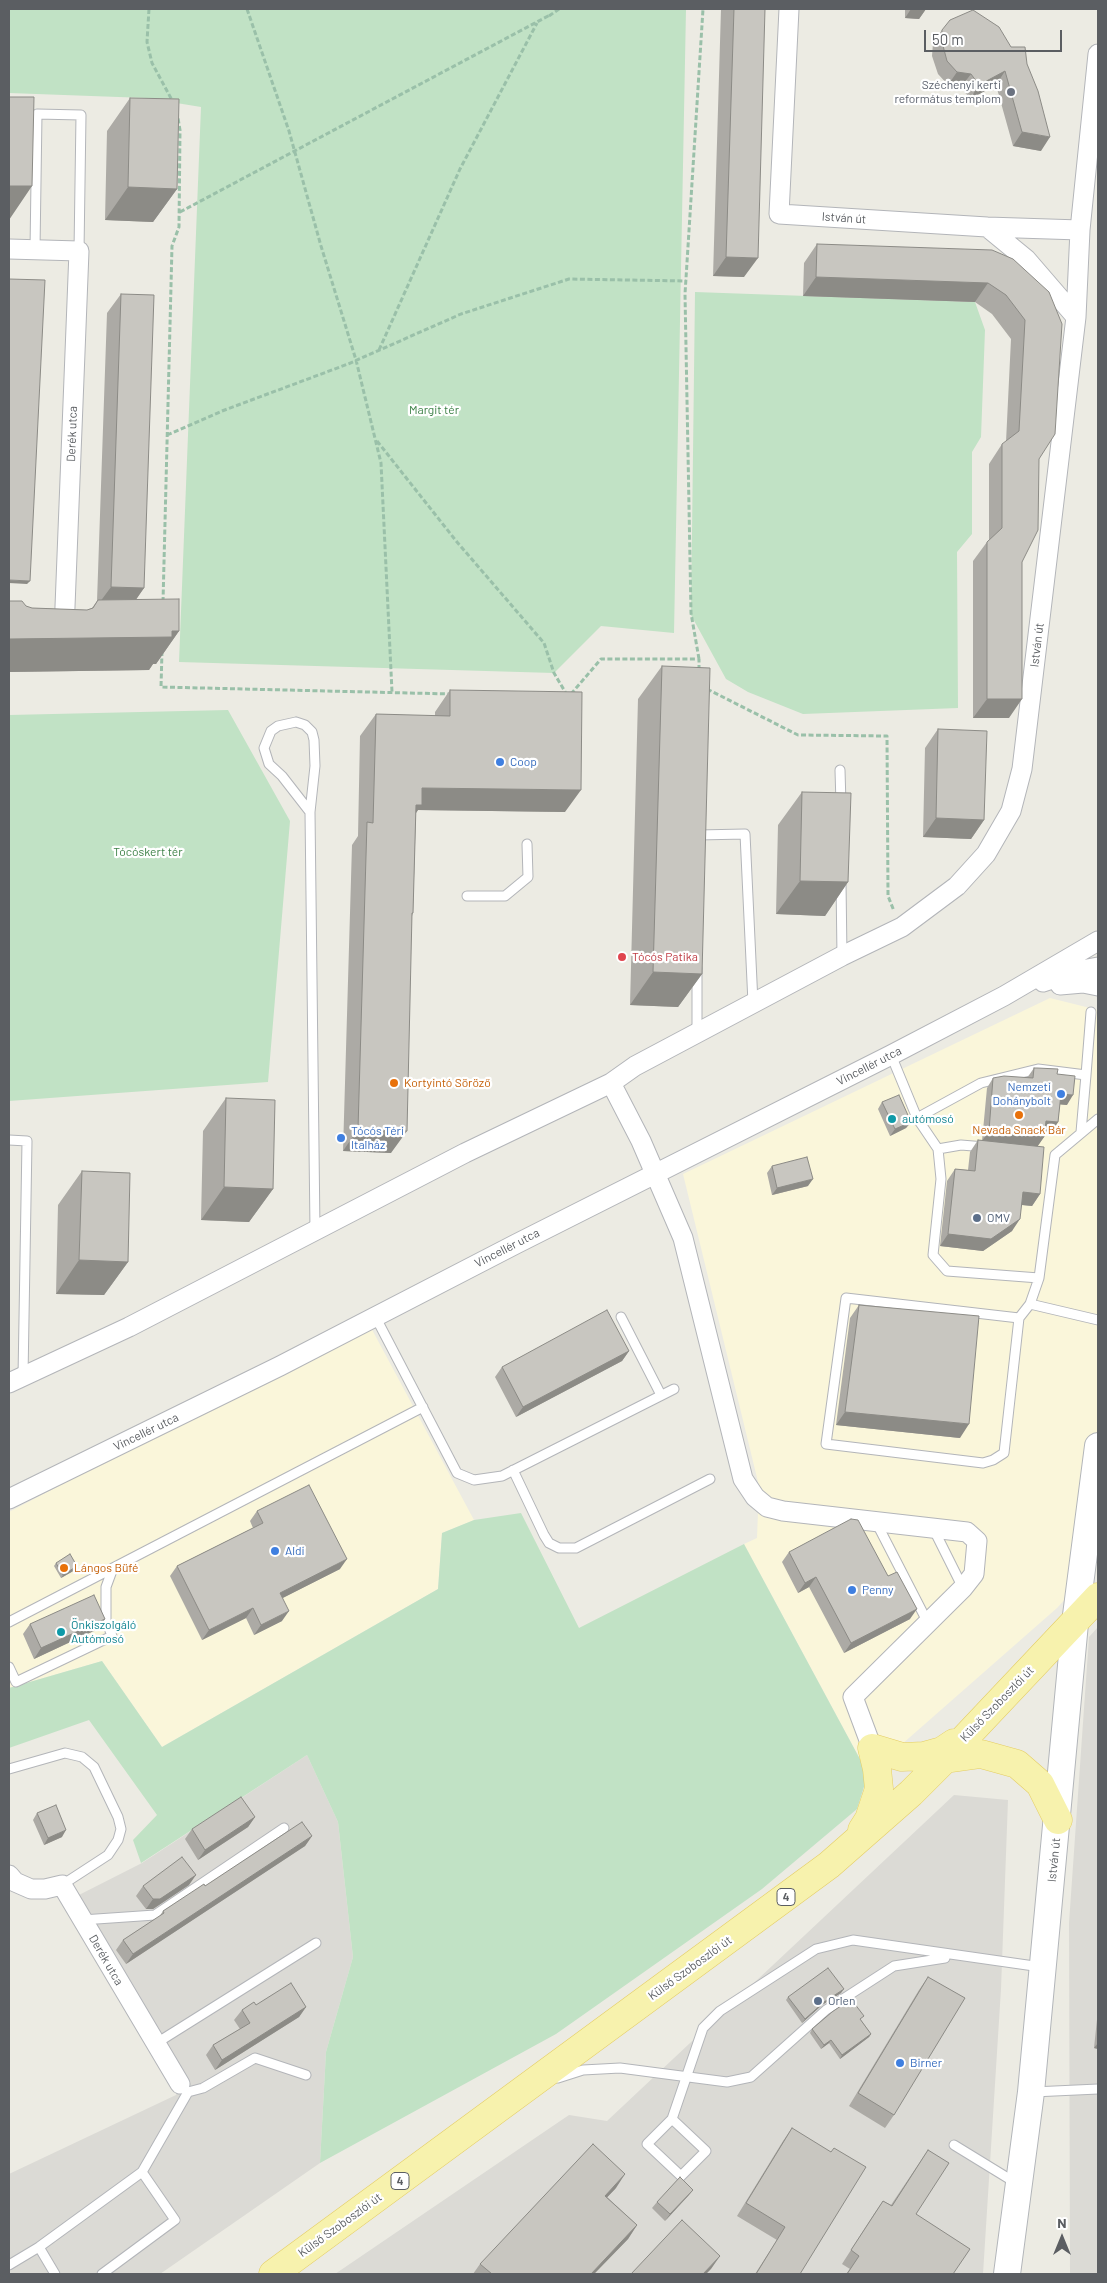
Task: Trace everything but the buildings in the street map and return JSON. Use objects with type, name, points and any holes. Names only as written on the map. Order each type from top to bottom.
[{"type":"main road","name":"4","points":[[1075,1623],[1098,1597]]},
{"type":"main road","name":"Külső Szoboszlói út","points":[[273,2274],[526,2087],[750,1925],[829,1865],[945,1759],[1075,1623]]},
{"type":"main road","points":[[872,1748],[902,1757],[924,1756],[942,1751],[970,1732]]},
{"type":"main road","points":[[856,1840],[869,1819],[879,1789],[878,1769],[872,1748]]},
{"type":"main road","points":[[945,1759],[981,1754],[1017,1764],[1040,1784],[1058,1820]]},
{"type":"street","name":"István út","points":[[788,9],[779,214],[988,226]]},
{"type":"street","name":"István út","points":[[902,927],[957,886],[986,854],[1011,811],[1022,769],[1076,317],[1080,230],[1098,54]]},
{"type":"street","points":[[988,226],[1080,230]]},
{"type":"street","points":[[988,226],[1026,259],[1076,317]]},
{"type":"street","points":[[9,249],[79,251]]},
{"type":"street","name":"Derék utca","points":[[46,631],[64,632],[79,251]]},
{"type":"street","points":[[16,1380],[129,1327],[465,1153],[611,1083],[635,1066],[842,956],[902,927]]},
{"type":"street","name":"Vincellér utca","points":[[9,1499],[239,1387],[375,1316],[891,1055],[1004,996],[1098,941]]},
{"type":"street","name":"Vincellér utca","points":[[1004,996],[1076,971],[1098,967]]},
{"type":"street","points":[[1004,996],[1072,983],[1098,986]]},
{"type":"street","points":[[611,1083],[656,1173],[683,1238],[742,1479],[754,1497],[767,1507],[783,1511],[967,1532],[977,1541],[974,1574],[963,1588],[853,1697],[872,1748]]},
{"type":"street","name":"István út","points":[[1008,2274],[1031,2092],[1075,1623],[1098,1446]]},
{"type":"street","points":[[9,1875],[15,1882],[31,1889],[45,1889],[62,1885]]},
{"type":"street","name":"Derék utca","points":[[62,1885],[155,2044],[184,2088]]},
{"type":"lane","points":[[35,249],[37,114],[81,116],[79,251]]},
{"type":"lane","points":[[310,812],[265,757],[264,748],[271,731],[287,723],[296,722],[305,725],[312,732],[314,740],[315,766],[310,812],[315,1230]]},
{"type":"lane","points":[[840,770],[841,819]]},
{"type":"lane","points":[[698,825],[698,844]]},
{"type":"lane","points":[[698,834],[745,834],[753,1004]]},
{"type":"lane","points":[[467,896],[505,896],[528,877],[527,844]]},
{"type":"lane","points":[[841,868],[842,956]]},
{"type":"lane","points":[[697,954],[697,1033]]},
{"type":"lane","points":[[1081,1132],[1091,1012]]},
{"type":"lane","points":[[891,1055],[917,1118],[938,1149],[941,1179],[933,1255],[947,1271],[1039,1278]]},
{"type":"lane","points":[[917,1118],[981,1084],[1009,1075],[1038,1069],[1086,1075]]},
{"type":"lane","points":[[1020,1318],[846,1298],[826,1444],[983,1463],[993,1460],[1004,1453],[1020,1318],[1030,1304],[1039,1278],[1050,1155],[1098,1119]]},
{"type":"lane","points":[[9,1140],[27,1140],[16,1380]]},
{"type":"lane","points":[[938,1149],[961,1145],[998,1149]]},
{"type":"lane","points":[[1030,1304],[1098,1320]]},
{"type":"lane","points":[[375,1316],[457,1473],[474,1480],[502,1476],[674,1389]]},
{"type":"lane","points":[[621,1317],[661,1395]]},
{"type":"lane","points":[[9,1622],[423,1407]]},
{"type":"lane","points":[[513,1470],[544,1535],[550,1543],[559,1548],[576,1548],[710,1479]]},
{"type":"lane","points":[[874,1520],[928,1624]]},
{"type":"lane","points":[[933,1527],[963,1588]]},
{"type":"lane","points":[[10,1673],[16,1682],[112,1636],[106,1620],[106,1587],[113,1568]]},
{"type":"lane","points":[[9,1769],[65,1752],[82,1757],[94,1767],[118,1817],[121,1829],[118,1840],[108,1855],[62,1885]]},
{"type":"lane","points":[[82,1920],[155,1915],[284,1828]]},
{"type":"lane","points":[[672,2119],[706,2151],[680,2176],[647,2144],[672,2119],[703,2028],[720,2011],[816,1949],[853,1940],[966,1958],[1043,1967]]},
{"type":"lane","points":[[155,2044],[316,1943]]},
{"type":"lane","points":[[526,2087],[592,2069],[620,2068],[728,2082],[751,2077],[826,2010],[894,1966],[936,1959],[966,1958]]},
{"type":"lane","points":[[9,2264],[39,2247],[142,2172],[184,2088],[203,2088],[255,2058],[306,2075]]},
{"type":"lane","points":[[1031,2092],[1098,2089]]},
{"type":"lane","points":[[954,2146],[1019,2184]]},
{"type":"lane","points":[[102,2274],[175,2220],[142,2172]]},
{"type":"lane","points":[[39,2247],[55,2274]]},
{"type":"path","points":[[149,9],[147,42],[152,63],[176,109]]},
{"type":"path","points":[[248,9],[295,152],[356,360],[381,463],[392,692]]},
{"type":"path","points":[[378,350],[460,170],[535,24],[559,9]]},
{"type":"path","points":[[699,676],[699,659],[691,613],[686,281],[702,9]]},
{"type":"path","points":[[180,212],[550,15]]},
{"type":"path","points":[[163,610],[172,246],[179,226],[180,212],[180,130],[178,116]]},
{"type":"path","points":[[167,435],[222,411],[356,360],[461,314],[569,279],[686,281]]},
{"type":"path","points":[[376,440],[457,542],[544,643],[554,673],[568,698]]},
{"type":"path","points":[[162,648],[161,687],[454,694]]},
{"type":"path","points":[[568,698],[600,659],[699,659]]},
{"type":"path","points":[[699,685],[798,735],[887,736],[888,896],[902,927]]},
{"type":"path","points":[[559,697],[568,698]]},
{"type":"shaded area","points":[[1050,998],[1098,1010],[1098,1563],[1057,1608],[868,1774],[744,1544],[757,1538],[759,1486],[683,1174]]},
{"type":"shaded area","points":[[369,1324],[474,1520],[442,1533],[438,1589],[162,1747],[102,1661],[9,1688],[9,1512]]},
{"type":"shaded area","points":[[1098,1627],[1098,2274],[1070,2274],[1069,1923],[1089,1637]]},
{"type":"shaded area","points":[[307,1755],[338,1822],[353,1957],[326,2052],[320,2163],[160,2274],[9,2274],[9,2174],[176,2095],[184,2075],[75,1897],[142,1863]]},
{"type":"shaded area","points":[[954,1795],[1008,1800],[1001,1989],[983,2274],[335,2274],[569,2115],[607,2121]]},
{"type":"green space","name":"Margit tér","points":[[9,9],[686,9],[674,633],[601,626],[554,673],[179,662],[201,107],[146,98],[9,93]]},
{"type":"green space","points":[[695,292],[975,302],[985,330],[981,437],[972,452],[972,534],[957,552],[958,708],[803,714],[748,692],[726,679],[691,615]]},
{"type":"green space","name":"Tócóskert tér","points":[[228,710],[290,821],[268,1082],[9,1101],[9,715]]},
{"type":"green space","points":[[521,1513],[579,1628],[744,1544],[868,1774],[857,1809],[762,1889],[556,2034],[320,2163],[326,2052],[353,1957],[338,1822],[307,1755],[141,1863],[133,1840],[157,1815],[89,1720],[9,1748],[9,1688],[102,1661],[162,1747],[438,1589],[442,1533],[474,1520]]},
{"type":"place","name":"Széchenyi kerti református templom","points":[[1011,92]]},
{"type":"place","name":"Coop","points":[[500,762]]},
{"type":"place","name":"Tócós Patika","points":[[622,957]]},
{"type":"place","name":"Kortyintó Söröző","points":[[394,1083]]},
{"type":"place","name":"Nemzeti Dohánybolt","points":[[1061,1094]]},
{"type":"place","name":"Nevada Snack Bár","points":[[1019,1115]]},
{"type":"place","name":"autómosó","points":[[892,1119]]},
{"type":"place","name":"Tócós Téri Italház","points":[[341,1138]]},
{"type":"place","name":"OMV","points":[[977,1218]]},
{"type":"place","name":"Aldi","points":[[275,1551]]},
{"type":"place","name":"Lángos Büfé","points":[[64,1568]]},
{"type":"place","name":"Penny","points":[[852,1590]]},
{"type":"place","name":"Önkiszolgáló Autómosó","points":[[61,1632]]},
{"type":"place","name":"Orlen","points":[[818,2001]]},
{"type":"place","name":"Birner","points":[[900,2063]]}]
